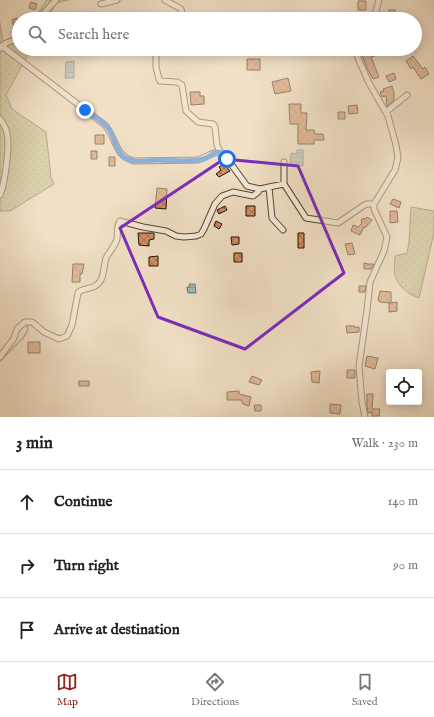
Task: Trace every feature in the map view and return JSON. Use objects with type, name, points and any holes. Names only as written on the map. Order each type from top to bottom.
[{"type":"street","points":[[45,12],[56,0]]},
{"type":"street","points":[[101,4],[117,0]]},
{"type":"street","points":[[165,0],[181,9],[182,12]]},
{"type":"street","points":[[376,12],[379,0]]},
{"type":"street","points":[[12,41],[6,43],[1,48],[12,55]]},
{"type":"street","points":[[14,56],[28,65],[105,125],[116,142],[121,155],[125,158],[134,161],[197,160],[205,159],[214,153],[220,152]]},
{"type":"street","points":[[156,56],[156,67],[160,81],[177,82],[182,85],[186,111],[198,122],[213,124],[215,127],[217,146],[220,152],[223,153],[247,186],[260,189],[284,184]]},
{"type":"street","points":[[358,56],[366,78],[386,112],[396,145],[398,158],[395,170],[388,179],[374,204]]},
{"type":"street","points":[[386,112],[407,95]]},
{"type":"street","points":[[0,119],[4,124],[7,134],[5,180],[0,195]]},
{"type":"street","points":[[284,162],[284,184],[306,218],[338,222],[366,204],[374,204]]},
{"type":"street","points":[[269,187],[272,218],[284,230]]},
{"type":"street","points":[[0,357],[14,338],[18,329],[25,322],[32,322],[44,332],[59,339],[67,336],[72,325],[78,293],[80,291],[92,288],[98,284],[102,278],[107,256],[117,238],[117,227],[120,221],[166,231],[176,236],[196,236],[201,234],[215,204],[222,196],[233,192],[253,196],[260,189]]},
{"type":"street","points":[[365,417],[362,402],[359,366],[368,310],[370,282],[384,251],[387,238],[374,204]]},
{"type":"highlighted area","points":[[224,159],[298,166],[344,273],[245,349],[158,317],[120,228]]},
{"type":"green space","points":[[47,0],[69,0],[56,3],[51,12],[38,12]]},
{"type":"green space","points":[[0,23],[3,41],[12,38],[12,56],[27,56],[6,95],[12,109],[46,132],[51,177],[54,184],[10,211],[0,211]]},
{"type":"green space","points":[[411,207],[434,211],[434,233],[419,298],[409,293],[398,282],[395,276],[394,267],[395,256],[407,253]]},
{"type":"water","points":[[74,61],[74,78],[65,78],[66,62]]},
{"type":"water","points":[[297,150],[303,150],[303,166],[290,165],[291,153],[297,154]]},
{"type":"water","points":[[189,284],[195,284],[196,293],[188,293],[187,287],[190,287]]},
{"type":"building","points":[[358,1],[366,1],[366,10],[358,10]]},
{"type":"building","points":[[31,2],[37,4],[35,10],[29,8]]},
{"type":"building","points":[[389,10],[395,10],[395,12],[389,12]]},
{"type":"building","points":[[362,56],[374,56],[371,57],[379,77],[373,79]]},
{"type":"building","points":[[413,56],[423,69],[425,67],[429,74],[421,79],[413,67],[411,69],[406,61]]},
{"type":"building","points":[[247,59],[260,59],[260,70],[247,70]]},
{"type":"building","points":[[394,73],[396,79],[389,82],[386,76]]},
{"type":"building","points":[[288,78],[291,91],[275,94],[272,82]]},
{"type":"building","points":[[392,86],[394,100],[387,106],[386,96],[382,97],[380,92],[384,91],[383,89]]},
{"type":"building","points":[[190,92],[200,92],[200,96],[204,96],[204,104],[191,105]]},
{"type":"building","points":[[289,104],[301,104],[301,113],[307,113],[306,130],[314,130],[315,134],[323,134],[324,140],[314,140],[314,144],[298,144],[298,124],[290,124]]},
{"type":"building","points":[[357,105],[358,113],[349,114],[348,106]]},
{"type":"building","points":[[338,112],[345,112],[345,119],[338,119]]},
{"type":"building","points":[[95,135],[104,135],[104,144],[95,144]]},
{"type":"building","points":[[91,151],[97,151],[97,159],[91,159]]},
{"type":"building","points":[[109,157],[115,157],[115,166],[109,166]]},
{"type":"building","points":[[224,164],[230,171],[219,177],[216,174],[221,170],[219,167]]},
{"type":"building","points":[[157,188],[167,189],[166,209],[155,208]]},
{"type":"building","points":[[393,199],[401,202],[399,208],[390,204]]},
{"type":"building","points":[[225,206],[227,210],[219,214],[217,210]]},
{"type":"building","points":[[246,206],[255,206],[255,216],[246,216]]},
{"type":"building","points":[[390,211],[397,211],[398,222],[390,223]]},
{"type":"building","points":[[367,217],[372,220],[365,228],[364,227],[360,235],[351,231],[353,225],[358,227],[362,223],[361,220]]},
{"type":"building","points":[[216,221],[222,224],[219,229],[214,226]]},
{"type":"building","points":[[138,233],[154,233],[154,239],[149,240],[149,246],[139,245]]},
{"type":"building","points":[[298,233],[304,233],[304,248],[298,248]]},
{"type":"building","points":[[231,237],[239,237],[239,244],[232,245]]},
{"type":"building","points":[[352,243],[355,254],[348,255],[345,244]]},
{"type":"building","points":[[234,253],[242,253],[242,262],[234,262]]},
{"type":"building","points":[[158,256],[158,266],[149,266],[149,257]]},
{"type":"building","points":[[364,263],[374,264],[371,269],[364,269]]},
{"type":"building","points":[[73,264],[84,264],[82,274],[80,274],[80,282],[72,282]]},
{"type":"building","points":[[359,286],[366,286],[365,292],[359,292]]},
{"type":"building","points":[[380,291],[391,292],[391,303],[397,302],[397,311],[389,312],[390,303],[380,302],[378,300]]},
{"type":"building","points":[[346,326],[355,326],[355,328],[359,327],[359,332],[347,333]]},
{"type":"building","points":[[28,342],[40,342],[40,353],[28,353]]},
{"type":"building","points":[[367,356],[378,358],[375,369],[365,366]]},
{"type":"building","points":[[347,370],[355,370],[355,378],[347,378]]},
{"type":"building","points":[[320,371],[319,383],[312,382],[311,372]]},
{"type":"building","points":[[252,376],[262,380],[259,385],[249,382]]},
{"type":"building","points":[[79,381],[89,381],[89,386],[79,386]]},
{"type":"building","points":[[239,391],[239,394],[251,397],[249,406],[243,404],[241,400],[227,400],[227,392]]},
{"type":"building","points":[[367,394],[373,394],[372,409],[380,409],[379,416],[372,416],[372,412],[368,413]]},
{"type":"building","points":[[330,404],[341,405],[340,414],[330,413]]},
{"type":"building","points":[[254,405],[261,405],[261,411],[255,411]]},
{"type":"waterway","points":[[0,361],[23,338],[28,330],[27,324]]},
{"type":"route","points":[[85,110],[105,125],[116,142],[121,155],[130,160],[187,161],[205,159],[214,153],[220,152],[223,153],[227,159]]}]
